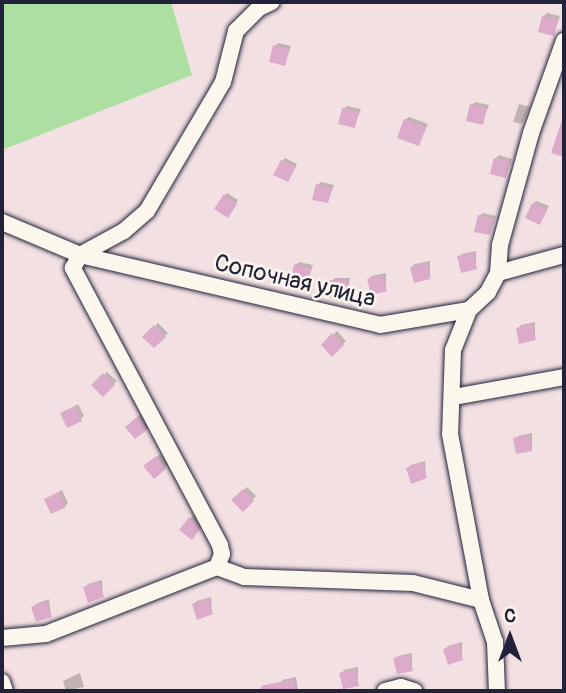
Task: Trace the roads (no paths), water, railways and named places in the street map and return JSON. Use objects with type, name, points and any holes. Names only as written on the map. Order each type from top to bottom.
[{"type":"street","points":[[218,568],[222,554],[220,545],[73,275],[80,255],[124,231],[147,211],[223,82],[236,31],[259,8],[272,2]]},
{"type":"street","points":[[497,691],[495,642],[481,600],[450,434],[454,397],[453,350],[469,310],[488,292],[498,273],[500,245],[531,133],[564,41]]},
{"type":"street","name":"Сопочная улица","points":[[2,222],[80,255],[380,325],[469,310]]},
{"type":"street","points":[[498,273],[564,255]]},
{"type":"street","points":[[454,397],[564,377]]},
{"type":"street","points":[[2,638],[46,634],[218,568],[244,577],[413,583],[481,600]]},
{"type":"street","points":[[2,682],[5,691]]},
{"type":"street","points":[[385,691],[401,687],[414,691]]}]
